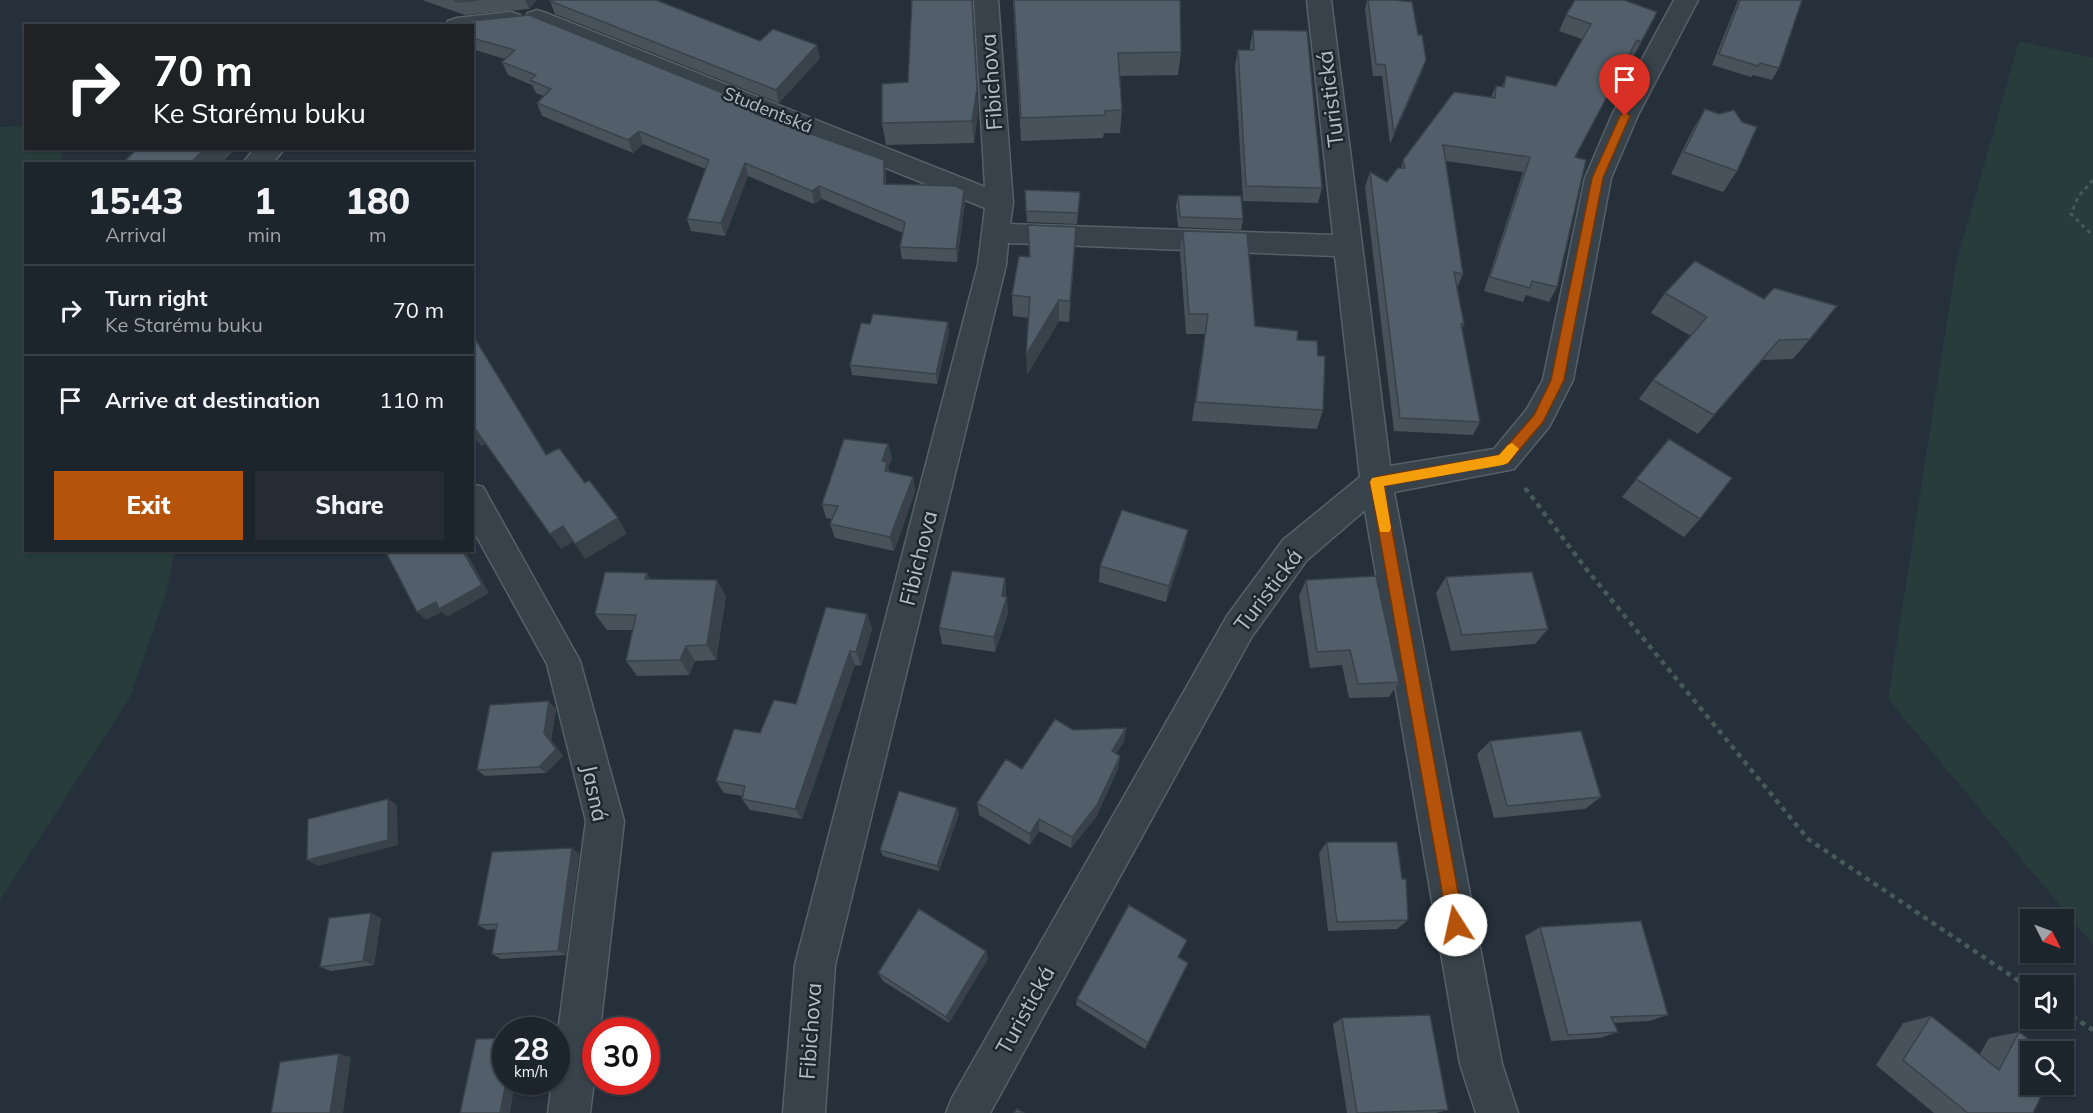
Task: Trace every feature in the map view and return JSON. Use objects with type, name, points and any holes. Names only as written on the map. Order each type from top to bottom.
[{"type":"street","name":"Fibichova","points":[[804,1113],[815,965],[992,265],[998,218],[986,0]]},
{"type":"street","name":"Turistická","points":[[967,1113],[1239,627],[1295,550],[1376,482],[1319,0]]},
{"type":"street","points":[[1497,1113],[1481,1065],[1376,482],[1503,460],[1538,418],[1558,380],[1598,178],[1625,116],[1686,0]]},
{"type":"street","name":"Studentská","points":[[545,9],[998,218],[1347,246]]},
{"type":"street","points":[[467,24],[545,9]]},
{"type":"street","points":[[257,162],[270,150]]},
{"type":"street","name":"Jasná","points":[[474,501],[563,661],[605,821],[569,1113]]},
{"type":"path","points":[[2093,180],[2078,197],[2072,214],[2093,236]]},
{"type":"path","points":[[1503,460],[1587,570],[1808,839],[2020,982]]},
{"type":"path","points":[[2074,1018],[2093,1030]]},
{"type":"green space","points":[[2019,41],[2093,58],[2093,945],[2074,922],[2074,909],[2063,909],[1888,699],[1956,264]]},
{"type":"green space","points":[[24,126],[24,150],[64,150],[60,162],[24,162],[24,552],[174,552],[167,591],[130,697],[0,900],[0,127]]},
{"type":"building","points":[[454,0],[478,0],[459,2]]},
{"type":"building","points":[[551,0],[656,0],[760,41],[773,29],[817,45],[776,90]]},
{"type":"building","points":[[912,0],[972,0],[977,89],[972,121],[882,123],[882,84],[908,82]]},
{"type":"building","points":[[1014,0],[1180,0],[1181,52],[1118,53],[1122,110],[1105,111],[1105,115],[1021,118]]},
{"type":"building","points":[[1368,0],[1412,2],[1418,35],[1422,35],[1426,60],[1394,133],[1385,65],[1376,64]]},
{"type":"building","points":[[1575,0],[1624,0],[1657,12],[1641,42],[1637,40],[1575,157],[1586,160],[1557,287],[1532,281],[1530,288],[1490,277],[1530,157],[1443,145],[1463,274],[1454,272],[1464,324],[1461,324],[1480,422],[1400,418],[1370,172],[1387,182],[1398,168],[1405,168],[1403,160],[1454,92],[1495,98],[1496,86],[1504,87],[1506,76],[1556,86],[1591,24],[1566,15]]},
{"type":"building","points":[[1740,0],[1802,0],[1779,68],[1760,63],[1758,66],[1719,54]]},
{"type":"building","points":[[529,15],[760,108],[755,114],[884,160],[884,184],[955,186],[964,190],[956,249],[900,247],[905,222],[819,186],[812,191],[745,163],[721,223],[687,219],[709,160],[639,131],[628,140],[537,103],[551,89],[530,80],[536,75],[502,62],[515,50],[474,39],[474,24],[468,24],[471,21]]},
{"type":"building","points":[[1253,30],[1307,31],[1322,188],[1246,186],[1238,50],[1254,50]]},
{"type":"building","points":[[1705,109],[1719,114],[1734,110],[1742,122],[1757,127],[1737,171],[1684,152]]},
{"type":"building","points":[[136,150],[203,150],[192,162],[132,162],[126,160]]},
{"type":"building","points":[[1025,190],[1080,192],[1078,213],[1026,211]]},
{"type":"building","points":[[1178,195],[1241,196],[1243,219],[1180,217]]},
{"type":"building","points":[[1028,225],[1076,227],[1070,301],[1059,300],[1026,355],[1030,297],[1012,295],[1019,256],[1030,257]]},
{"type":"building","points":[[1183,231],[1247,233],[1255,326],[1298,331],[1297,340],[1317,341],[1318,356],[1325,356],[1323,410],[1196,402],[1208,314],[1189,314]]},
{"type":"building","points":[[1695,261],[1764,299],[1774,288],[1837,306],[1810,339],[1779,340],[1714,415],[1653,380],[1707,317],[1665,293]]},
{"type":"building","points":[[873,314],[948,322],[936,374],[850,365],[861,323],[870,324]]},
{"type":"building","points":[[474,337],[546,455],[559,448],[585,483],[589,480],[618,518],[575,544],[563,526],[550,534],[474,427]]},
{"type":"building","points":[[844,439],[888,444],[882,461],[887,462],[885,471],[913,477],[890,537],[830,524],[838,506],[822,504]]},
{"type":"building","points":[[1669,439],[1732,478],[1700,519],[1636,479]]},
{"type":"building","points":[[1122,510],[1188,530],[1169,586],[1100,566]]},
{"type":"building","points":[[386,552],[463,552],[482,585],[439,609],[436,602],[417,612]]},
{"type":"building","points":[[952,571],[1005,578],[1002,596],[1007,597],[994,637],[939,628]]},
{"type":"building","points":[[605,572],[647,573],[645,579],[717,580],[707,645],[686,646],[680,660],[626,661],[636,615],[595,614]]},
{"type":"building","points":[[1532,572],[1548,629],[1462,635],[1446,577]]},
{"type":"building","points":[[1376,576],[1399,682],[1358,684],[1350,650],[1317,652],[1306,580]]},
{"type":"building","points":[[826,607],[867,614],[856,652],[850,651],[795,809],[742,799],[745,786],[716,781],[734,729],[760,733],[774,700],[796,704]]},
{"type":"building","points":[[549,701],[544,733],[556,749],[539,767],[477,770],[490,705]]},
{"type":"building","points":[[1055,719],[1073,730],[1126,728],[1112,751],[1120,756],[1097,805],[1072,837],[1039,819],[1030,834],[977,803],[1006,759],[1022,769]]},
{"type":"building","points":[[1581,731],[1601,797],[1507,806],[1490,741]]},
{"type":"building","points":[[899,791],[957,808],[937,866],[880,850]]},
{"type":"building","points":[[388,799],[388,840],[307,860],[308,819]]},
{"type":"building","points":[[1327,842],[1397,842],[1402,879],[1406,879],[1408,920],[1337,922]]},
{"type":"building","points":[[572,848],[558,951],[492,954],[497,924],[478,925],[492,852]]},
{"type":"building","points":[[1129,905],[1187,940],[1178,957],[1188,963],[1148,1043],[1077,999]]},
{"type":"building","points":[[919,909],[986,951],[946,1017],[878,973]]},
{"type":"building","points":[[371,913],[363,961],[320,967],[329,918]]},
{"type":"building","points":[[1641,921],[1668,1015],[1611,1017],[1618,1032],[1568,1035],[1540,927]]},
{"type":"building","points":[[1430,1015],[1448,1110],[1357,1113],[1342,1018]]},
{"type":"building","points":[[1931,1016],[1999,1070],[2019,1032],[2031,1041],[2020,1041],[2020,1095],[2042,1095],[2033,1113],[1968,1113],[1903,1060]]},
{"type":"building","points":[[492,1038],[492,1095],[503,1095],[500,1113],[460,1113],[476,1039]]},
{"type":"building","points":[[339,1054],[330,1113],[271,1113],[280,1062]]},
{"type":"slow traffic","points":[[1385,528],[1376,482],[1503,460],[1512,449]]},
{"type":"route","points":[[1456,925],[1376,482],[1503,460],[1538,418],[1558,380],[1598,178],[1625,116]]}]
